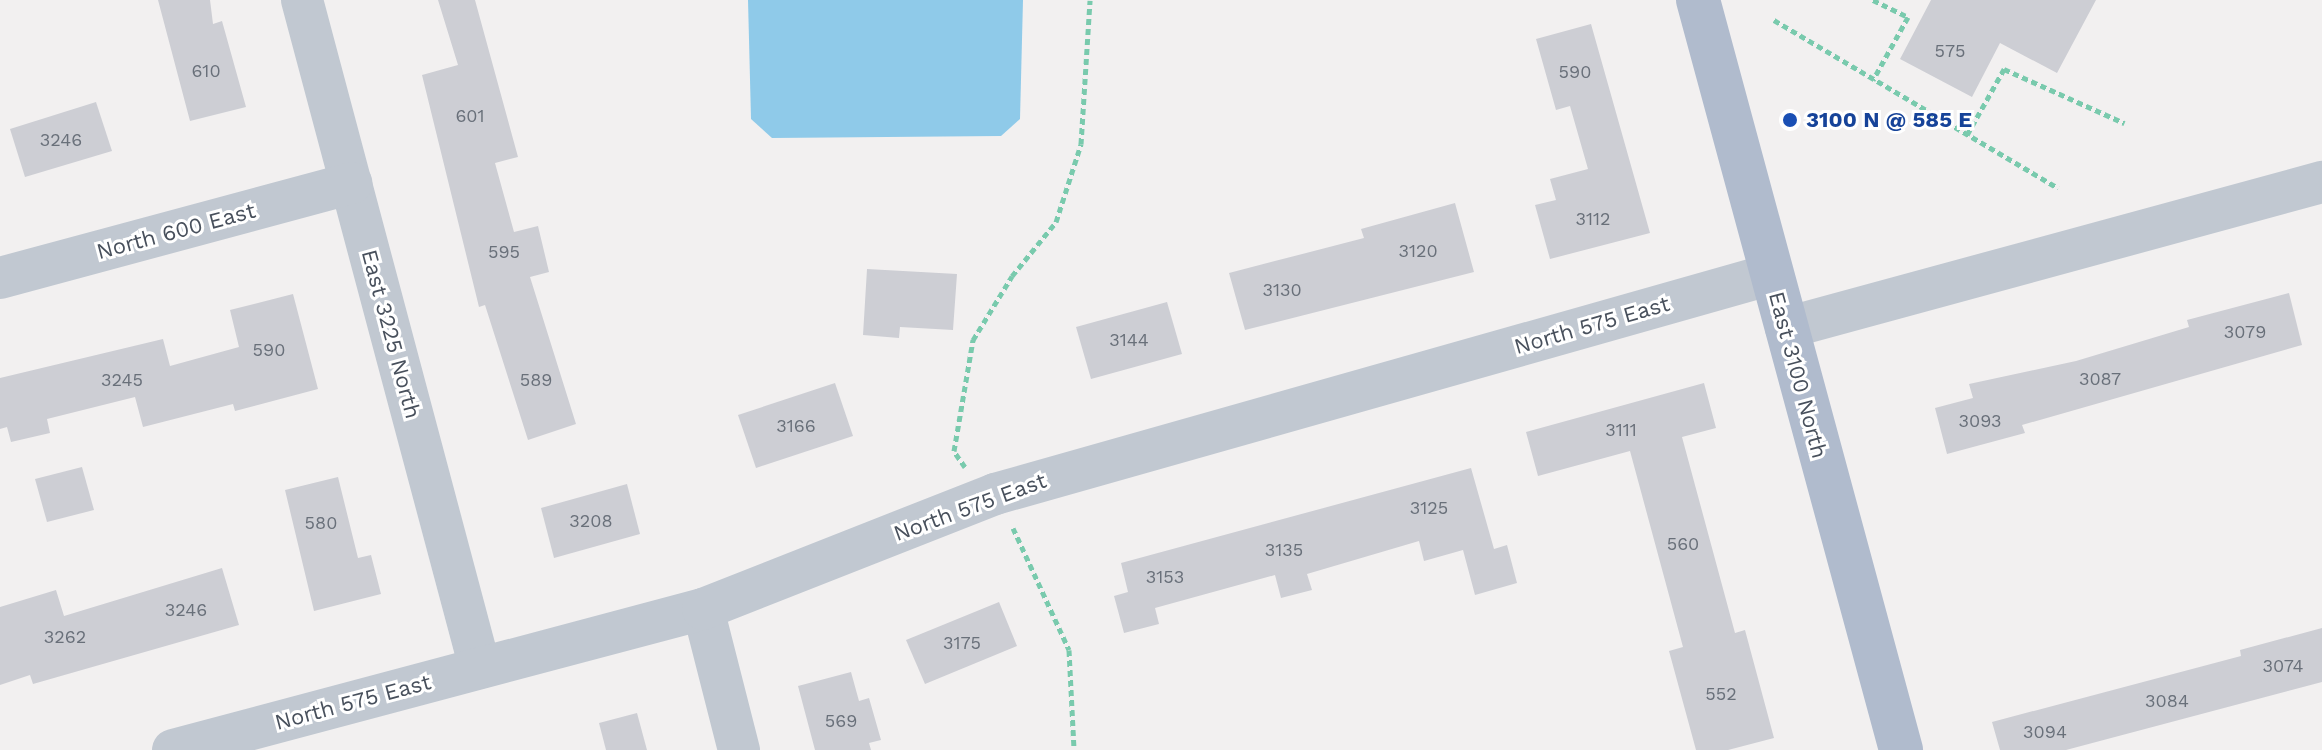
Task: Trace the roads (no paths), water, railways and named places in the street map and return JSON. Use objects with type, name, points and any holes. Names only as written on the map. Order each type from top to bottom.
[{"type":"main road","name":"East 3100 North","points":[[1698,0],[1901,750]]},
{"type":"street","name":"East 3225 North","points":[[302,0],[480,668]]},
{"type":"street","points":[[1786,328],[2322,182]]},
{"type":"street","name":"North 600 East","points":[[0,278],[351,183]]},
{"type":"street","name":"North 575 East","points":[[173,750],[703,609],[995,494],[1772,274]]},
{"type":"street","points":[[703,609],[739,750]]},
{"type":"water","points":[[748,0],[1023,0],[1020,119],[1001,136],[772,138],[751,119]]},
{"type":"place","name":"3100 N @ 585 E","points":[[1790,120]]}]
